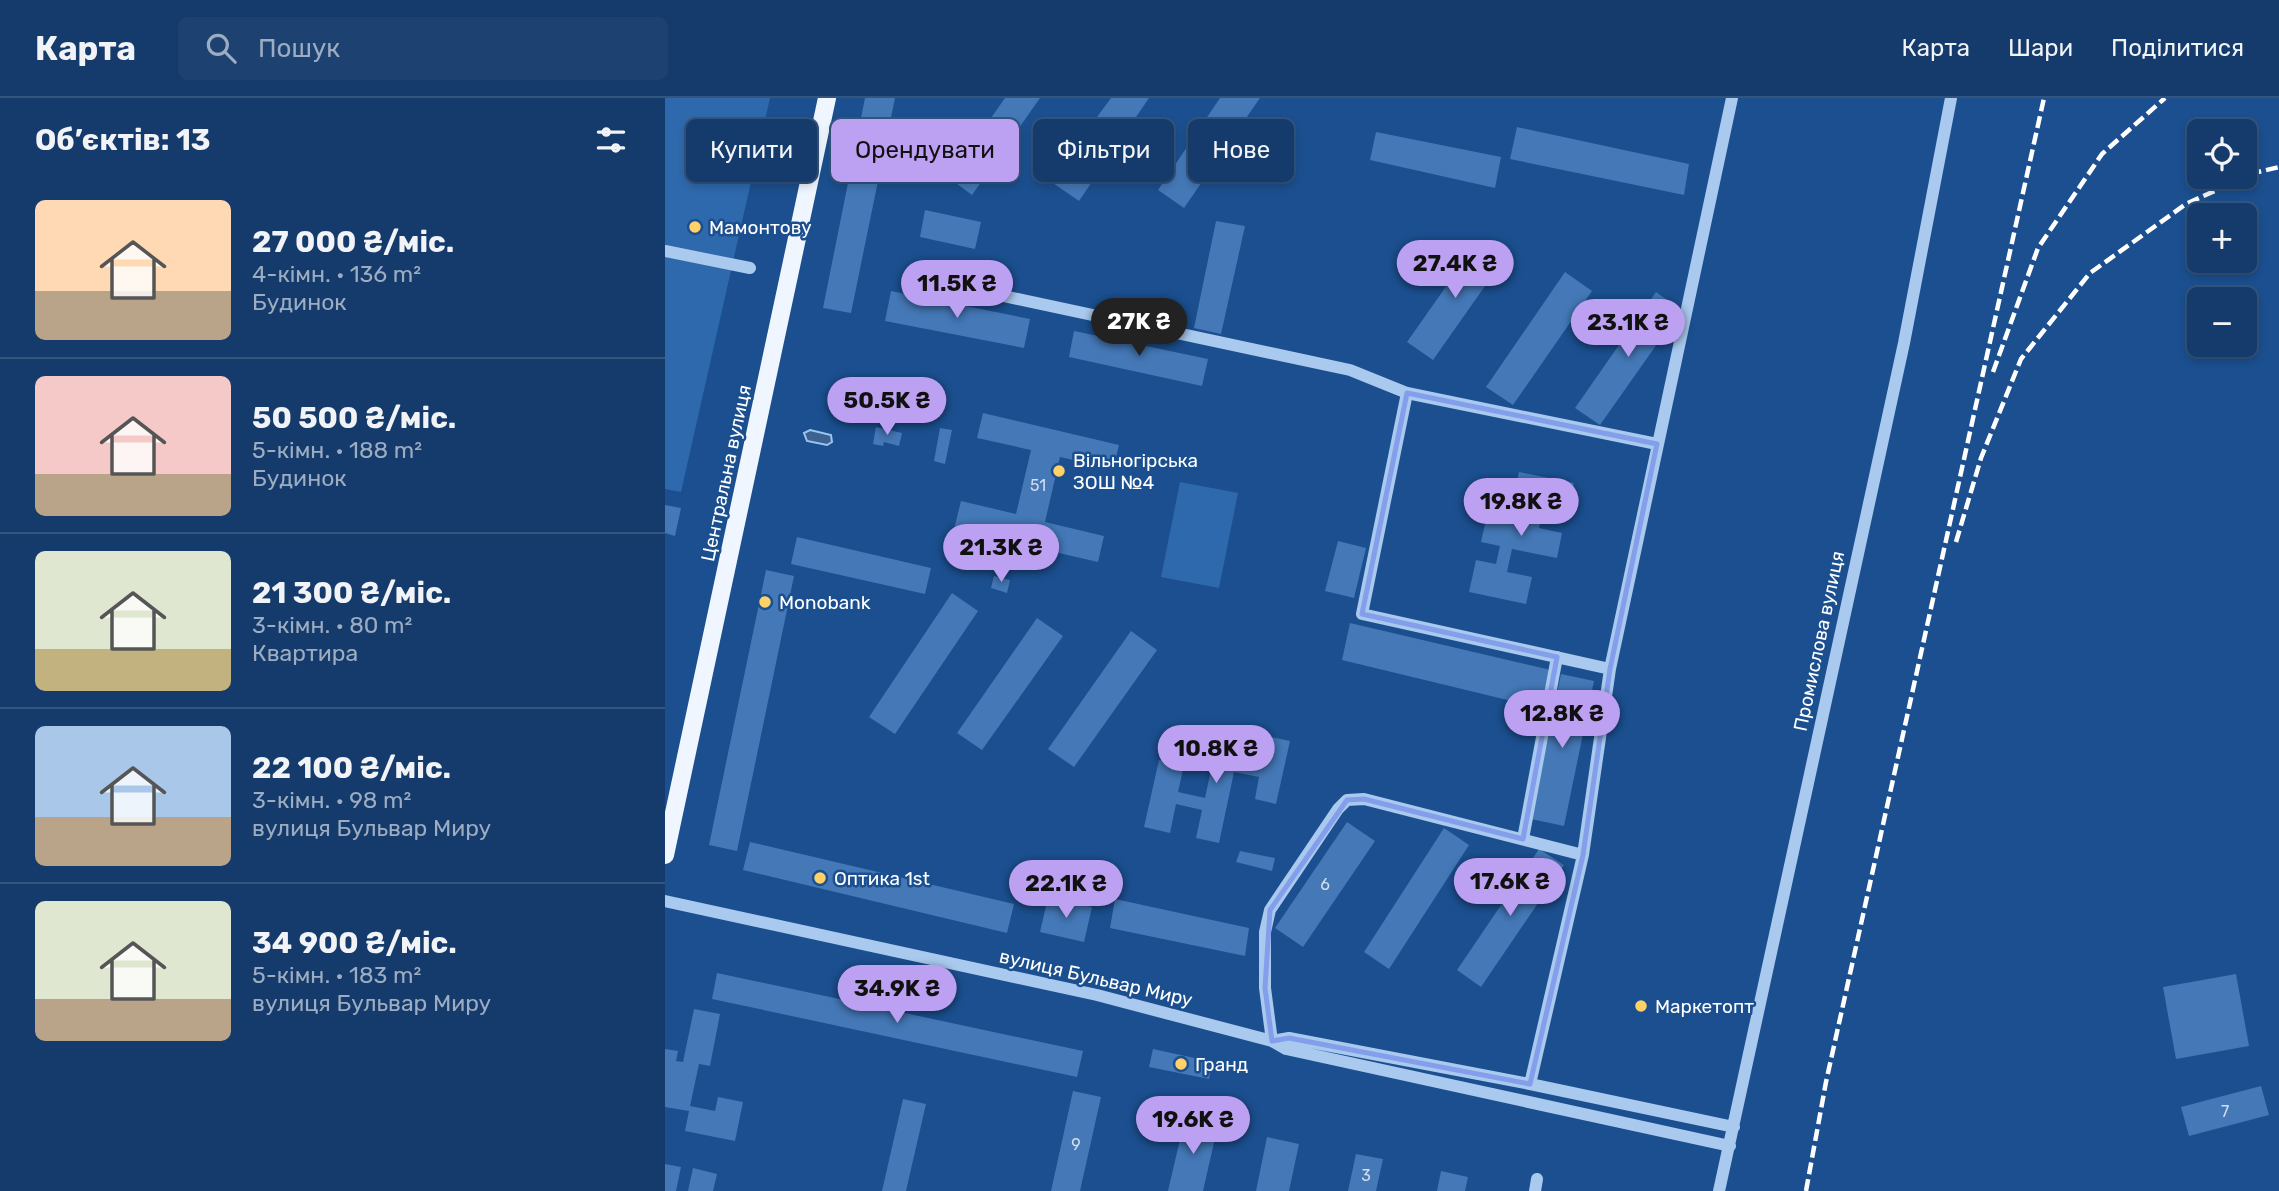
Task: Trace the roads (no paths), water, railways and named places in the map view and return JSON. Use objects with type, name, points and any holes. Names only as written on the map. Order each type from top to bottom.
[{"type":"main road","name":"Центральна вулиця","points":[[665,855],[827,98]]},
{"type":"street","points":[[1530,1084],[1583,855],[1611,669],[1732,98]]},
{"type":"street","name":"Промислова вулиця","points":[[1719,1191],[1901,356],[1951,98]]},
{"type":"street","points":[[665,251],[750,268]]},
{"type":"street","points":[[994,294],[1350,370],[1407,393],[1657,444]]},
{"type":"street","points":[[1407,393],[1362,614],[1611,669]]},
{"type":"street","points":[[1523,839],[1557,657]]},
{"type":"street","points":[[1272,1041],[1265,988],[1265,932],[1270,911],[1338,809],[1347,800],[1364,799],[1583,855]]},
{"type":"street","name":"вулиця Бульвар Миру","points":[[665,901],[1097,995],[1272,1041],[1286,1049],[1730,1146]]},
{"type":"street","name":"вулиця Бульвар Миру","points":[[1272,1041],[1289,1038],[1530,1084],[1734,1127]]},
{"type":"railway","points":[[1806,1191],[1826,1082],[2044,98]]},
{"type":"railway","points":[[1993,372],[2038,248],[2102,154],[2165,98]]},
{"type":"railway","points":[[1956,542],[1981,458],[2021,359],[2090,273],[2186,204],[2254,173],[2279,167]]},
{"type":"place","name":"Мамонтову","points":[[695,227]]},
{"type":"place","name":"Вільногірська ЗОШ №4","points":[[1059,471]]},
{"type":"place","name":"Monobank","points":[[765,602]]},
{"type":"place","name":"Оптика 1st","points":[[820,878]]},
{"type":"place","name":"Маркетопт","points":[[1641,1006]]},
{"type":"place","name":"Гранд","points":[[1181,1064]]}]
